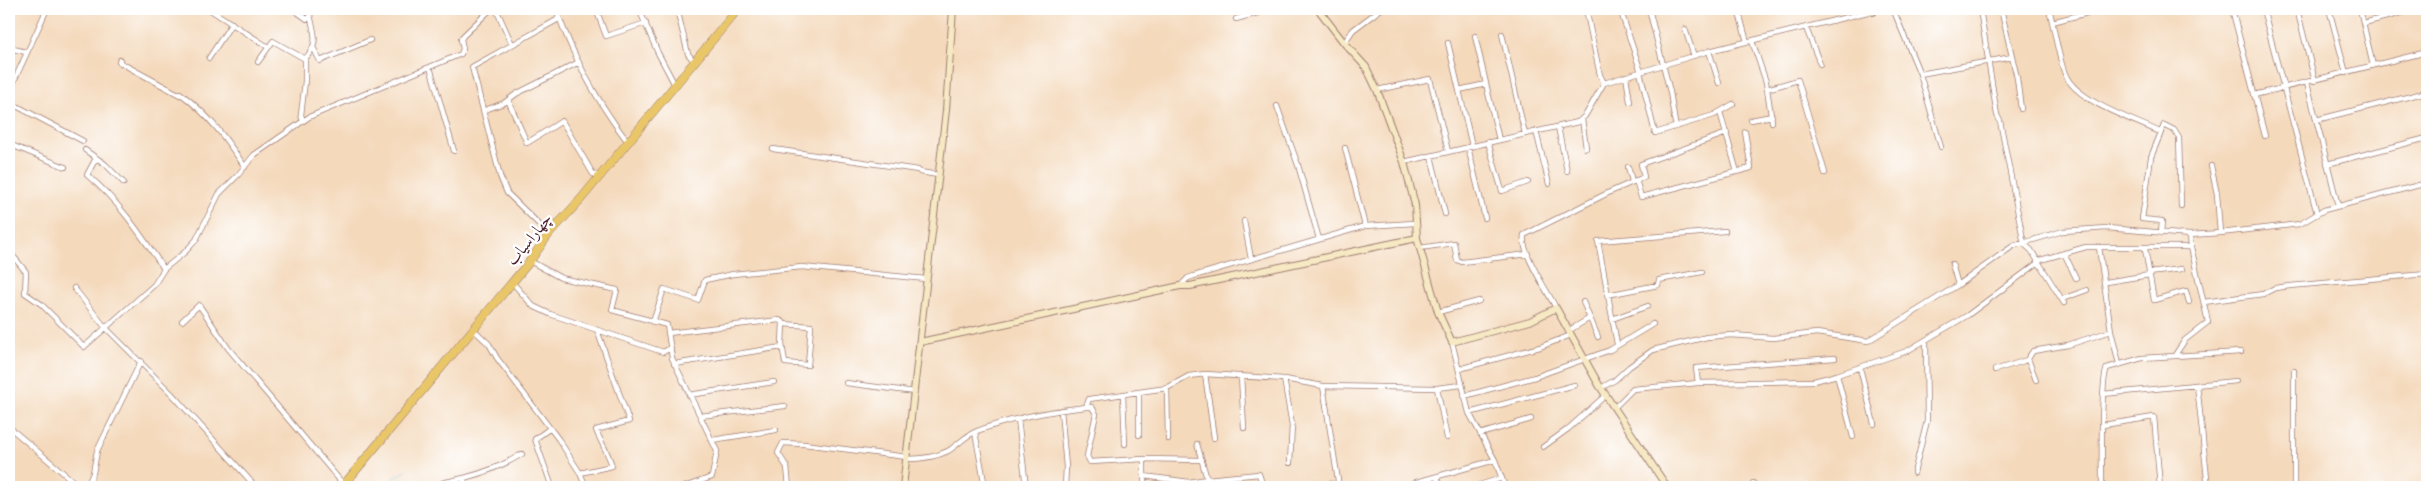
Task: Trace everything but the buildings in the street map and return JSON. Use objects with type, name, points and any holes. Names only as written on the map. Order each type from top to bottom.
[{"type":"highway","name":"چهاراسیاب","points":[[343,486],[530,261],[549,234],[631,139],[738,9]]},
{"type":"street","points":[[9,92],[47,9]]},
{"type":"street","points":[[208,9],[268,47]]},
{"type":"street","points":[[293,9],[307,19],[310,17]]},
{"type":"street","points":[[303,121],[300,115],[305,81],[305,59],[314,49],[316,40],[309,9]]},
{"type":"street","points":[[9,251],[26,272],[25,293],[41,304],[84,347],[154,285],[164,269],[196,240],[219,194],[254,155],[303,121],[327,109],[374,92],[461,54],[463,49],[461,39],[485,11],[491,9]]},
{"type":"street","points":[[496,9],[512,44]]},
{"type":"street","points":[[556,9],[579,62],[608,114],[625,138],[631,139]]},
{"type":"street","points":[[596,9],[606,36],[646,23]]},
{"type":"street","points":[[639,9],[675,85]]},
{"type":"street","points":[[677,9],[688,54],[695,62]]},
{"type":"street","points":[[1236,19],[1272,9]]},
{"type":"street","points":[[1318,9],[1344,43],[1366,67],[1376,90],[1404,162],[1415,205],[1417,238],[1438,312],[1452,342],[1464,396],[1470,413],[1494,460],[1505,487]]},
{"type":"street","points":[[1344,43],[1353,30],[1381,9]]},
{"type":"street","points":[[1586,9],[1600,75],[1604,83]]},
{"type":"street","points":[[1620,9],[1641,72],[1655,134],[1720,112],[1733,104]]},
{"type":"street","points":[[1649,9],[1675,123]]},
{"type":"street","points":[[1738,9],[1766,89],[1772,122]]},
{"type":"street","points":[[1586,148],[1582,120],[1604,83],[1709,51],[1880,9]]},
{"type":"street","points":[[1893,9],[1920,74],[1941,147]]},
{"type":"street","points":[[1980,9],[1988,62],[2024,244],[2038,261],[2063,301],[2087,290]]},
{"type":"street","points":[[2000,9],[2022,109]]},
{"type":"street","points":[[2049,9],[2066,76],[2078,91],[2160,132]]},
{"type":"street","points":[[2052,22],[2103,9]]},
{"type":"street","points":[[2232,9],[2265,136]]},
{"type":"street","points":[[2263,9],[2317,214]]},
{"type":"street","points":[[2297,9],[2315,81]]},
{"type":"street","points":[[2329,9],[2346,73]]},
{"type":"street","points":[[2360,9],[2373,66]]},
{"type":"street","points":[[2364,23],[2416,9]]},
{"type":"street","points":[[903,487],[938,175],[951,10]]},
{"type":"street","points":[[549,234],[507,194],[492,149],[485,110],[472,67],[557,20],[559,16]]},
{"type":"street","points":[[209,58],[232,23]]},
{"type":"street","points":[[1806,28],[1820,64]]},
{"type":"street","points":[[1685,29],[1694,56]]},
{"type":"street","points":[[1502,34],[1525,134]]},
{"type":"street","points":[[1475,36],[1499,140]]},
{"type":"street","points":[[314,49],[320,60],[370,40]]},
{"type":"street","points":[[258,62],[272,41],[305,59]]},
{"type":"street","points":[[1448,43],[1485,218]]},
{"type":"street","points":[[9,48],[26,52]]},
{"type":"street","points":[[1709,51],[1720,83]]},
{"type":"street","points":[[2254,95],[2427,52]]},
{"type":"street","points":[[1920,74],[2012,57]]},
{"type":"street","points":[[120,60],[119,62],[180,93],[193,103],[216,125],[245,167]]},
{"type":"street","points":[[485,110],[508,100],[516,94],[579,62]]},
{"type":"street","points":[[430,67],[454,151]]},
{"type":"street","points":[[1626,76],[1630,102]]},
{"type":"street","points":[[1376,90],[1430,79],[1448,152]]},
{"type":"street","points":[[1766,89],[1798,80],[1825,172]]},
{"type":"street","points":[[2307,83],[2338,206]]},
{"type":"street","points":[[1459,90],[1486,84]]},
{"type":"street","points":[[2316,120],[2427,92]]},
{"type":"street","points":[[508,100],[528,143],[562,122],[593,174],[599,176]]},
{"type":"street","points":[[9,102],[83,141]]},
{"type":"street","points":[[1277,106],[1298,165],[1319,239]]},
{"type":"street","points":[[1720,112],[1737,172]]},
{"type":"street","points":[[1751,120],[1772,116]]},
{"type":"street","points":[[1404,162],[1582,120]]},
{"type":"street","points":[[2161,233],[2162,221],[2142,219],[2149,166],[2164,125],[2177,133],[2179,138],[2181,206]]},
{"type":"street","points":[[1558,126],[1567,171]]},
{"type":"street","points":[[1536,132],[1549,184]]},
{"type":"street","points":[[1628,167],[1641,196],[1737,172],[1752,167],[1745,132]]},
{"type":"street","points":[[1657,487],[1665,485],[1601,388],[1556,308],[1528,254],[1523,240],[1524,235],[1644,177],[1642,164],[1727,133]]},
{"type":"street","points":[[2327,164],[2427,138]]},
{"type":"street","points":[[1488,142],[1502,191],[1528,182]]},
{"type":"street","points":[[9,144],[65,167]]},
{"type":"street","points":[[1345,148],[1365,226]]},
{"type":"street","points":[[85,150],[124,183]]},
{"type":"street","points":[[773,150],[918,170],[938,175]]},
{"type":"street","points":[[1431,156],[1445,214]]},
{"type":"street","points":[[96,158],[87,175],[105,190],[119,207],[164,269]]},
{"type":"street","points":[[2211,166],[2217,194],[2220,234]]},
{"type":"street","points":[[1601,388],[1615,380],[1628,366],[1653,350],[1707,337],[1731,335],[1773,338],[1816,333],[1868,341],[1958,285],[1999,258],[2013,246],[2062,231],[2087,228],[2190,235],[2220,234],[2300,224],[2317,214],[2338,206],[2427,183]]},
{"type":"street","points":[[1244,221],[1252,259]]},
{"type":"street","points":[[1180,286],[1188,278],[1365,226],[1415,222]]},
{"type":"street","points":[[1617,344],[1598,242],[1725,231]]},
{"type":"street","points":[[2175,355],[2186,340],[2208,322],[2190,247],[2190,235]]},
{"type":"street","points":[[920,342],[1180,286],[1190,286],[1417,238]]},
{"type":"street","points":[[1420,248],[1454,244],[1458,260],[1462,262],[1528,254]]},
{"type":"street","points":[[1614,408],[1633,389],[1698,383],[1814,381],[1838,375],[1892,358],[1926,340],[1968,315],[2038,261],[2086,247],[2145,249],[2190,247]]},
{"type":"street","points":[[2100,247],[2111,331],[2119,364]]},
{"type":"street","points":[[2145,249],[2154,300],[2186,290],[2189,302]]},
{"type":"street","points":[[2064,253],[2076,278]]},
{"type":"street","points":[[530,261],[560,278],[617,290],[612,310],[667,326],[674,364],[717,452],[712,477],[684,487]]},
{"type":"street","points":[[1952,264],[1958,285]]},
{"type":"street","points":[[654,322],[664,288],[698,300],[705,280],[733,274],[802,267],[926,279]]},
{"type":"street","points":[[2106,282],[2182,269]]},
{"type":"street","points":[[1607,295],[1658,285],[1659,280],[1702,272]]},
{"type":"street","points":[[2204,302],[2263,294],[2275,288],[2290,286],[2427,274]]},
{"type":"street","points":[[512,282],[533,306],[550,314],[663,352],[672,348]]},
{"type":"street","points":[[74,288],[105,327],[141,362],[256,487]]},
{"type":"street","points":[[1438,312],[1479,301]]},
{"type":"street","points":[[1583,302],[1598,337]]},
{"type":"street","points":[[182,321],[199,305],[228,348],[343,486]]},
{"type":"street","points":[[1612,319],[1648,306]]},
{"type":"street","points":[[1452,342],[1530,321],[1556,308]]},
{"type":"street","points":[[1459,369],[1540,347],[1570,333],[1590,318]]},
{"type":"street","points":[[668,333],[779,320],[783,324],[812,326],[808,365],[785,362],[782,347],[783,324]]},
{"type":"street","points":[[1464,396],[1535,377],[1610,350],[1617,344],[1653,324]]},
{"type":"street","points":[[473,329],[489,344],[497,358],[580,473],[586,487]]},
{"type":"street","points":[[580,473],[612,466],[607,450],[602,445],[596,430],[629,421],[597,330]]},
{"type":"street","points":[[1995,370],[2028,359],[2036,350],[2068,345],[2111,331]]},
{"type":"street","points":[[1914,473],[1927,421],[1926,340]]},
{"type":"street","points":[[674,364],[782,347]]},
{"type":"street","points":[[2102,487],[2103,394],[2104,372],[2107,368],[2119,364],[2175,355],[2241,352]]},
{"type":"street","points":[[1698,383],[1696,368],[1835,358]]},
{"type":"street","points":[[2028,359],[2036,380]]},
{"type":"street","points":[[87,487],[93,473],[97,451],[141,362]]},
{"type":"street","points":[[1860,368],[1874,424]]},
{"type":"street","points":[[2294,370],[2294,487]]},
{"type":"street","points":[[1086,407],[1089,399],[1167,388],[1189,376],[1205,374],[1284,379],[1323,386],[1437,388],[1461,384]]},
{"type":"street","points":[[1205,374],[1214,438]]},
{"type":"street","points":[[1838,375],[1853,437]]},
{"type":"street","points":[[1241,376],[1244,428]]},
{"type":"street","points":[[1284,379],[1292,425],[1290,463]]},
{"type":"street","points":[[2103,394],[2236,381]]},
{"type":"street","points":[[689,394],[774,382]]},
{"type":"street","points":[[846,383],[915,392]]},
{"type":"street","points":[[1470,413],[1575,385]]},
{"type":"street","points":[[2197,385],[2208,487]]},
{"type":"street","points":[[1299,487],[1339,485],[1323,386]]},
{"type":"street","points":[[1167,388],[1168,439]]},
{"type":"street","points":[[1437,388],[1447,438]]},
{"type":"street","points":[[1139,393],[1139,435]]},
{"type":"street","points":[[1123,394],[1125,444]]},
{"type":"street","points":[[1542,447],[1606,395]]},
{"type":"street","points":[[700,416],[785,406]]},
{"type":"street","points":[[789,487],[787,467],[778,453],[784,443],[907,458],[930,456],[948,451],[976,432],[1018,419],[1086,407],[1092,407],[1096,414],[1087,460],[1090,462],[1144,459],[1202,460]]},
{"type":"street","points":[[1061,410],[1066,467],[1065,487]]},
{"type":"street","points":[[2103,424],[2154,417],[2160,487]]},
{"type":"street","points":[[1018,419],[1026,487]]},
{"type":"street","points":[[1480,434],[1532,419]]},
{"type":"street","points":[[9,427],[80,487]]},
{"type":"street","points":[[549,429],[535,439],[552,487]]},
{"type":"street","points":[[712,440],[776,430]]},
{"type":"street","points":[[976,432],[985,487]]},
{"type":"street","points":[[1197,444],[1207,479]]},
{"type":"street","points":[[434,486],[505,464],[522,454]]},
{"type":"street","points":[[1144,459],[1144,487]]},
{"type":"street","points":[[1399,487],[1494,460]]},
{"type":"street","points":[[1144,476],[1189,482],[1259,474],[1263,487]]},
{"type":"street","points":[[1437,476],[1440,487]]},
{"type":"street","points":[[464,478],[465,487]]},
{"type":"street","points":[[1222,478],[1223,487]]},
{"type":"street","points":[[1473,487],[1502,478]]},
{"type":"waterway","points":[[380,487],[406,471]]}]
